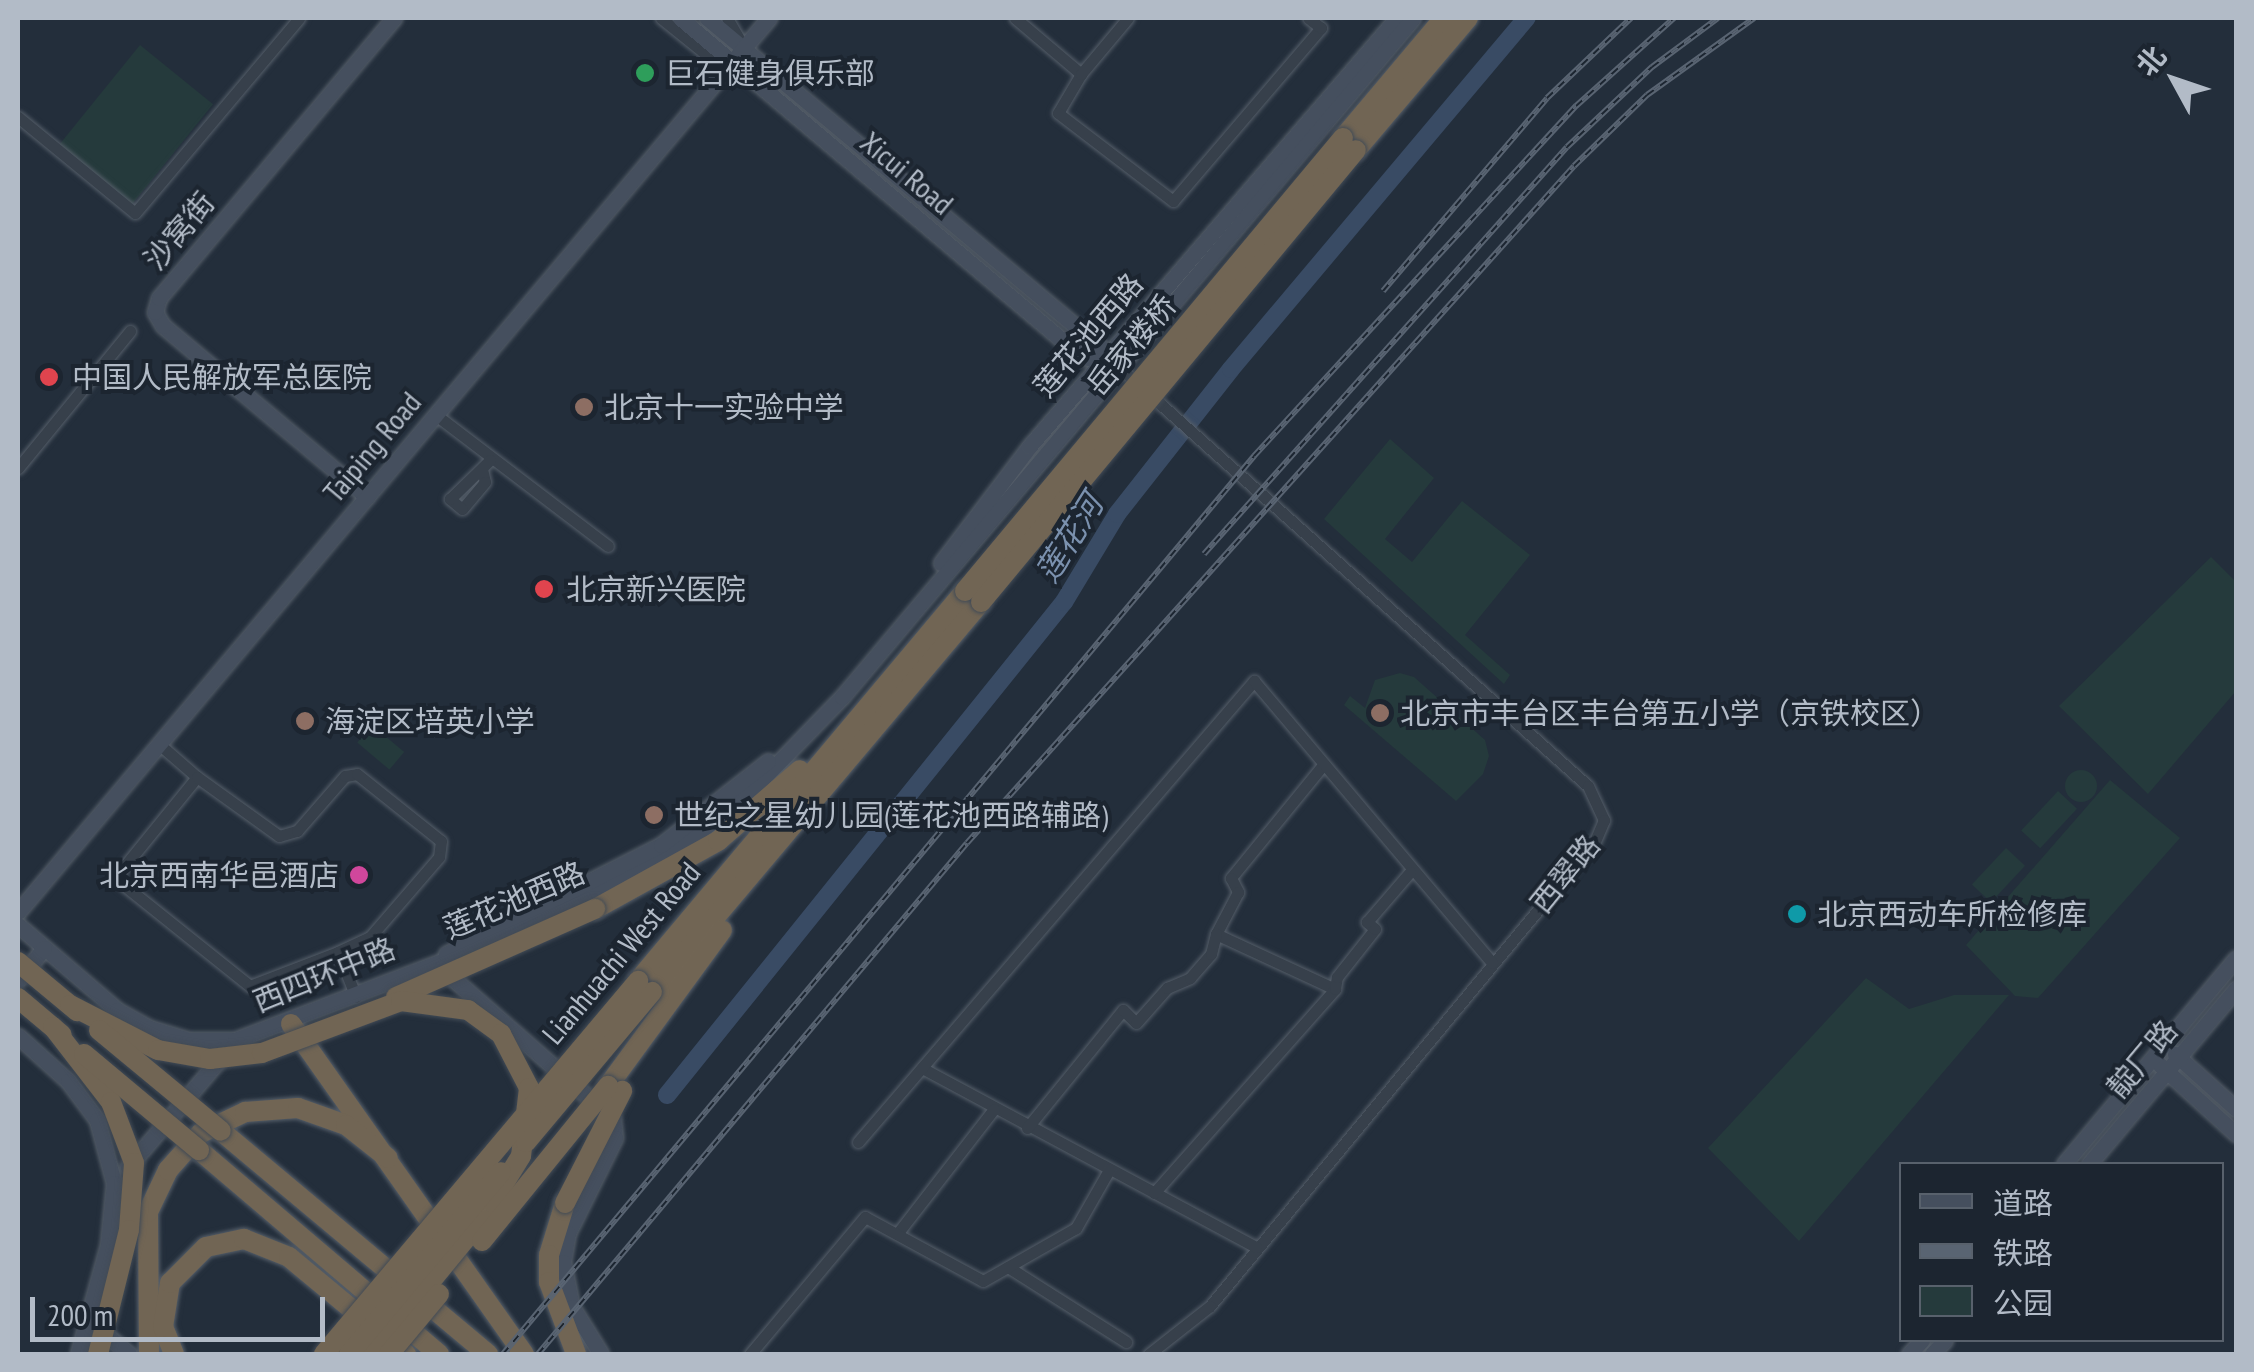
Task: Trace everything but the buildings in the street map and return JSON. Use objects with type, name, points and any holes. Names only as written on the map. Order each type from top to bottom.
[{"type":"highway","points":[[1350,144],[1444,18]]},
{"type":"highway","points":[[1350,144],[1468,18]]},
{"type":"highway","name":"岳家楼桥","points":[[973,596],[1350,144]]},
{"type":"highway","name":"Lianhuachi West Road","points":[[349,1354],[860,715],[973,596]]},
{"type":"highway","name":"Lianhuachi West Road","points":[[324,1354],[645,986],[790,835],[973,596]]},
{"type":"highway","points":[[70,1006],[158,1050],[210,1059],[262,1053],[365,1002],[595,909],[718,841],[860,715]]},
{"type":"highway","points":[[576,1354],[548,1282],[549,1255],[565,1203],[615,1089],[656,1020],[790,835]]},
{"type":"highway","points":[[18,962],[488,1354]]},
{"type":"highway","points":[[18,998],[199,1150],[406,1354]]},
{"type":"highway","points":[[365,1002],[445,1003],[487,1021],[523,1068],[531,1109],[508,1183],[371,1354]]},
{"type":"highway","points":[[291,1024],[524,1354]]},
{"type":"highway","points":[[53,1028],[110,1102],[134,1163],[135,1198],[98,1354]]},
{"type":"highway","points":[[389,1354],[615,1089]]},
{"type":"highway","points":[[149,1354],[145,1262],[156,1190],[182,1150],[222,1120],[272,1107],[298,1108],[346,1125],[388,1158]]},
{"type":"highway","points":[[174,1354],[163,1304],[184,1263],[206,1247],[228,1240],[260,1242],[317,1266]]},
{"type":"highway","points":[[344,1289],[439,1354]]},
{"type":"highway","points":[[108,1354],[112,1301]]},
{"type":"highway","points":[[310,1354],[358,1314]]},
{"type":"street","points":[[18,117],[135,212],[299,18]]},
{"type":"street","name":"沙窝街","points":[[367,497],[163,326],[155,312],[159,298],[394,18]]},
{"type":"street","points":[[662,18],[702,51],[732,62]]},
{"type":"street","name":"Xicui Road","points":[[680,18],[1082,356],[1107,355]]},
{"type":"street","name":"Xicui Road","points":[[708,18],[1107,355]]},
{"type":"street","points":[[727,18],[744,48]]},
{"type":"street","name":"Taiping Road","points":[[18,912],[769,18]]},
{"type":"street","points":[[1015,18],[1081,74]]},
{"type":"street","points":[[1128,18],[1081,74],[1058,113],[1172,201],[1320,28],[1308,18]]},
{"type":"street","name":"莲花池西路","points":[[436,963],[460,944],[661,844],[767,763],[864,657],[1107,355],[1397,18]]},
{"type":"street","name":"莲花池西路","points":[[436,963],[606,890],[670,854],[746,796],[842,697],[1413,18]]},
{"type":"street","points":[[18,468],[130,331]]},
{"type":"street","points":[[1107,355],[1119,367]]},
{"type":"street","name":"西翠路","points":[[1119,367],[1599,799],[1604,820],[1595,840],[1210,1306],[1150,1354]]},
{"type":"street","points":[[436,415],[486,464],[608,546]]},
{"type":"street","points":[[858,1142],[1254,681],[1410,872],[1492,962]]},
{"type":"street","points":[[159,744],[197,777],[279,836],[297,831],[344,776],[357,774],[441,840],[439,856],[370,937],[250,986],[115,878],[197,777]]},
{"type":"street","points":[[1027,1128],[1123,1010],[1136,1022],[1166,988],[1190,978],[1210,954],[1238,892],[1230,878],[1323,765]]},
{"type":"street","points":[[1154,1193],[1334,990],[1337,976],[1375,929],[1367,922],[1410,872]]},
{"type":"street","name":"西四环中路","points":[[18,925],[118,1010],[150,1028],[189,1040],[235,1040],[365,1002],[436,963],[612,1120],[615,1138],[568,1233],[563,1262],[572,1307],[601,1354]]},
{"type":"street","points":[[1216,934],[1334,990]]},
{"type":"street","points":[[18,980],[44,948]]},
{"type":"street","points":[[338,952],[365,1002]]},
{"type":"street","points":[[2066,1162],[2236,958]]},
{"type":"street","name":"靛厂路","points":[[2091,1162],[2236,989]]},
{"type":"street","points":[[18,1036],[68,1081],[97,1120],[114,1183],[108,1245],[78,1354]]},
{"type":"street","points":[[114,1183],[235,1040]]},
{"type":"street","points":[[2165,1044],[2236,1109]]},
{"type":"street","points":[[2153,1059],[2236,1134]]},
{"type":"street","points":[[922,1068],[1027,1128],[1256,1246]]},
{"type":"street","points":[[897,1234],[994,1110]]},
{"type":"street","points":[[750,1354],[865,1217],[983,1280],[1076,1228],[1109,1170]]},
{"type":"street","points":[[1008,1266],[1126,1342]]},
{"type":"street","points":[[87,1319],[129,1354]]},
{"type":"green space","points":[[140,45],[213,104],[132,204],[59,144]]},
{"type":"green space","points":[[1390,439],[1434,478],[1385,539],[1412,562],[1462,501],[1530,555],[1465,635],[1510,675],[1504,684],[1324,519]]},
{"type":"green space","points":[[2211,557],[2236,582],[2236,691],[2148,794],[2059,706]]},
{"type":"green space","points":[[1400,673],[1414,677],[1485,740],[1489,756],[1483,774],[1456,801],[1344,705],[1350,696],[1365,708],[1375,680]]},
{"type":"green space","points":[[372,725],[404,752],[389,770],[357,743]]},
{"type":"green space","points":[[2081,770],[2092,775],[2097,786],[2092,797],[2081,802],[2070,797],[2065,786],[2070,775]]},
{"type":"green space","points":[[2110,780],[2180,838],[2038,998],[2015,996],[1966,945]]},
{"type":"green space","points":[[2058,791],[2077,809],[2040,848],[2021,830]]},
{"type":"green space","points":[[2006,848],[2025,866],[1991,902],[1972,885]]},
{"type":"green space","points":[[1866,978],[1909,1009],[1954,995],[2009,995],[1799,1241],[1708,1148]]},
{"type":"waterway","name":"莲花河","points":[[667,1095],[1064,602],[1117,514],[1231,369],[1527,18]]},
{"type":"railway","points":[[1383,291],[1547,98],[1631,18]]},
{"type":"railway","points":[[503,1354],[1254,456],[1576,106],[1674,18]]},
{"type":"railway","points":[[1204,554],[1567,147],[1652,67],[1718,18]]},
{"type":"railway","points":[[538,1354],[967,843],[1574,166],[1647,95],[1754,18]]},
{"type":"place","name":"巨石健身俱乐部","points":[[645,73]]},
{"type":"place","name":"中国人民解放军总医院","points":[[49,377]]},
{"type":"place","name":"北京十一实验中学","points":[[584,407]]},
{"type":"place","name":"北京新兴医院","points":[[544,589]]},
{"type":"place","name":"北京市丰台区丰台第五小学（京铁校区）","points":[[1380,713]]},
{"type":"place","name":"海淀区培英小学","points":[[305,721]]},
{"type":"place","name":"世纪之星幼儿园(莲花池西路辅路)","points":[[654,815]]},
{"type":"place","name":"北京西南华邑酒店","points":[[359,875]]},
{"type":"place","name":"北京西动车所检修库","points":[[1797,914]]}]
